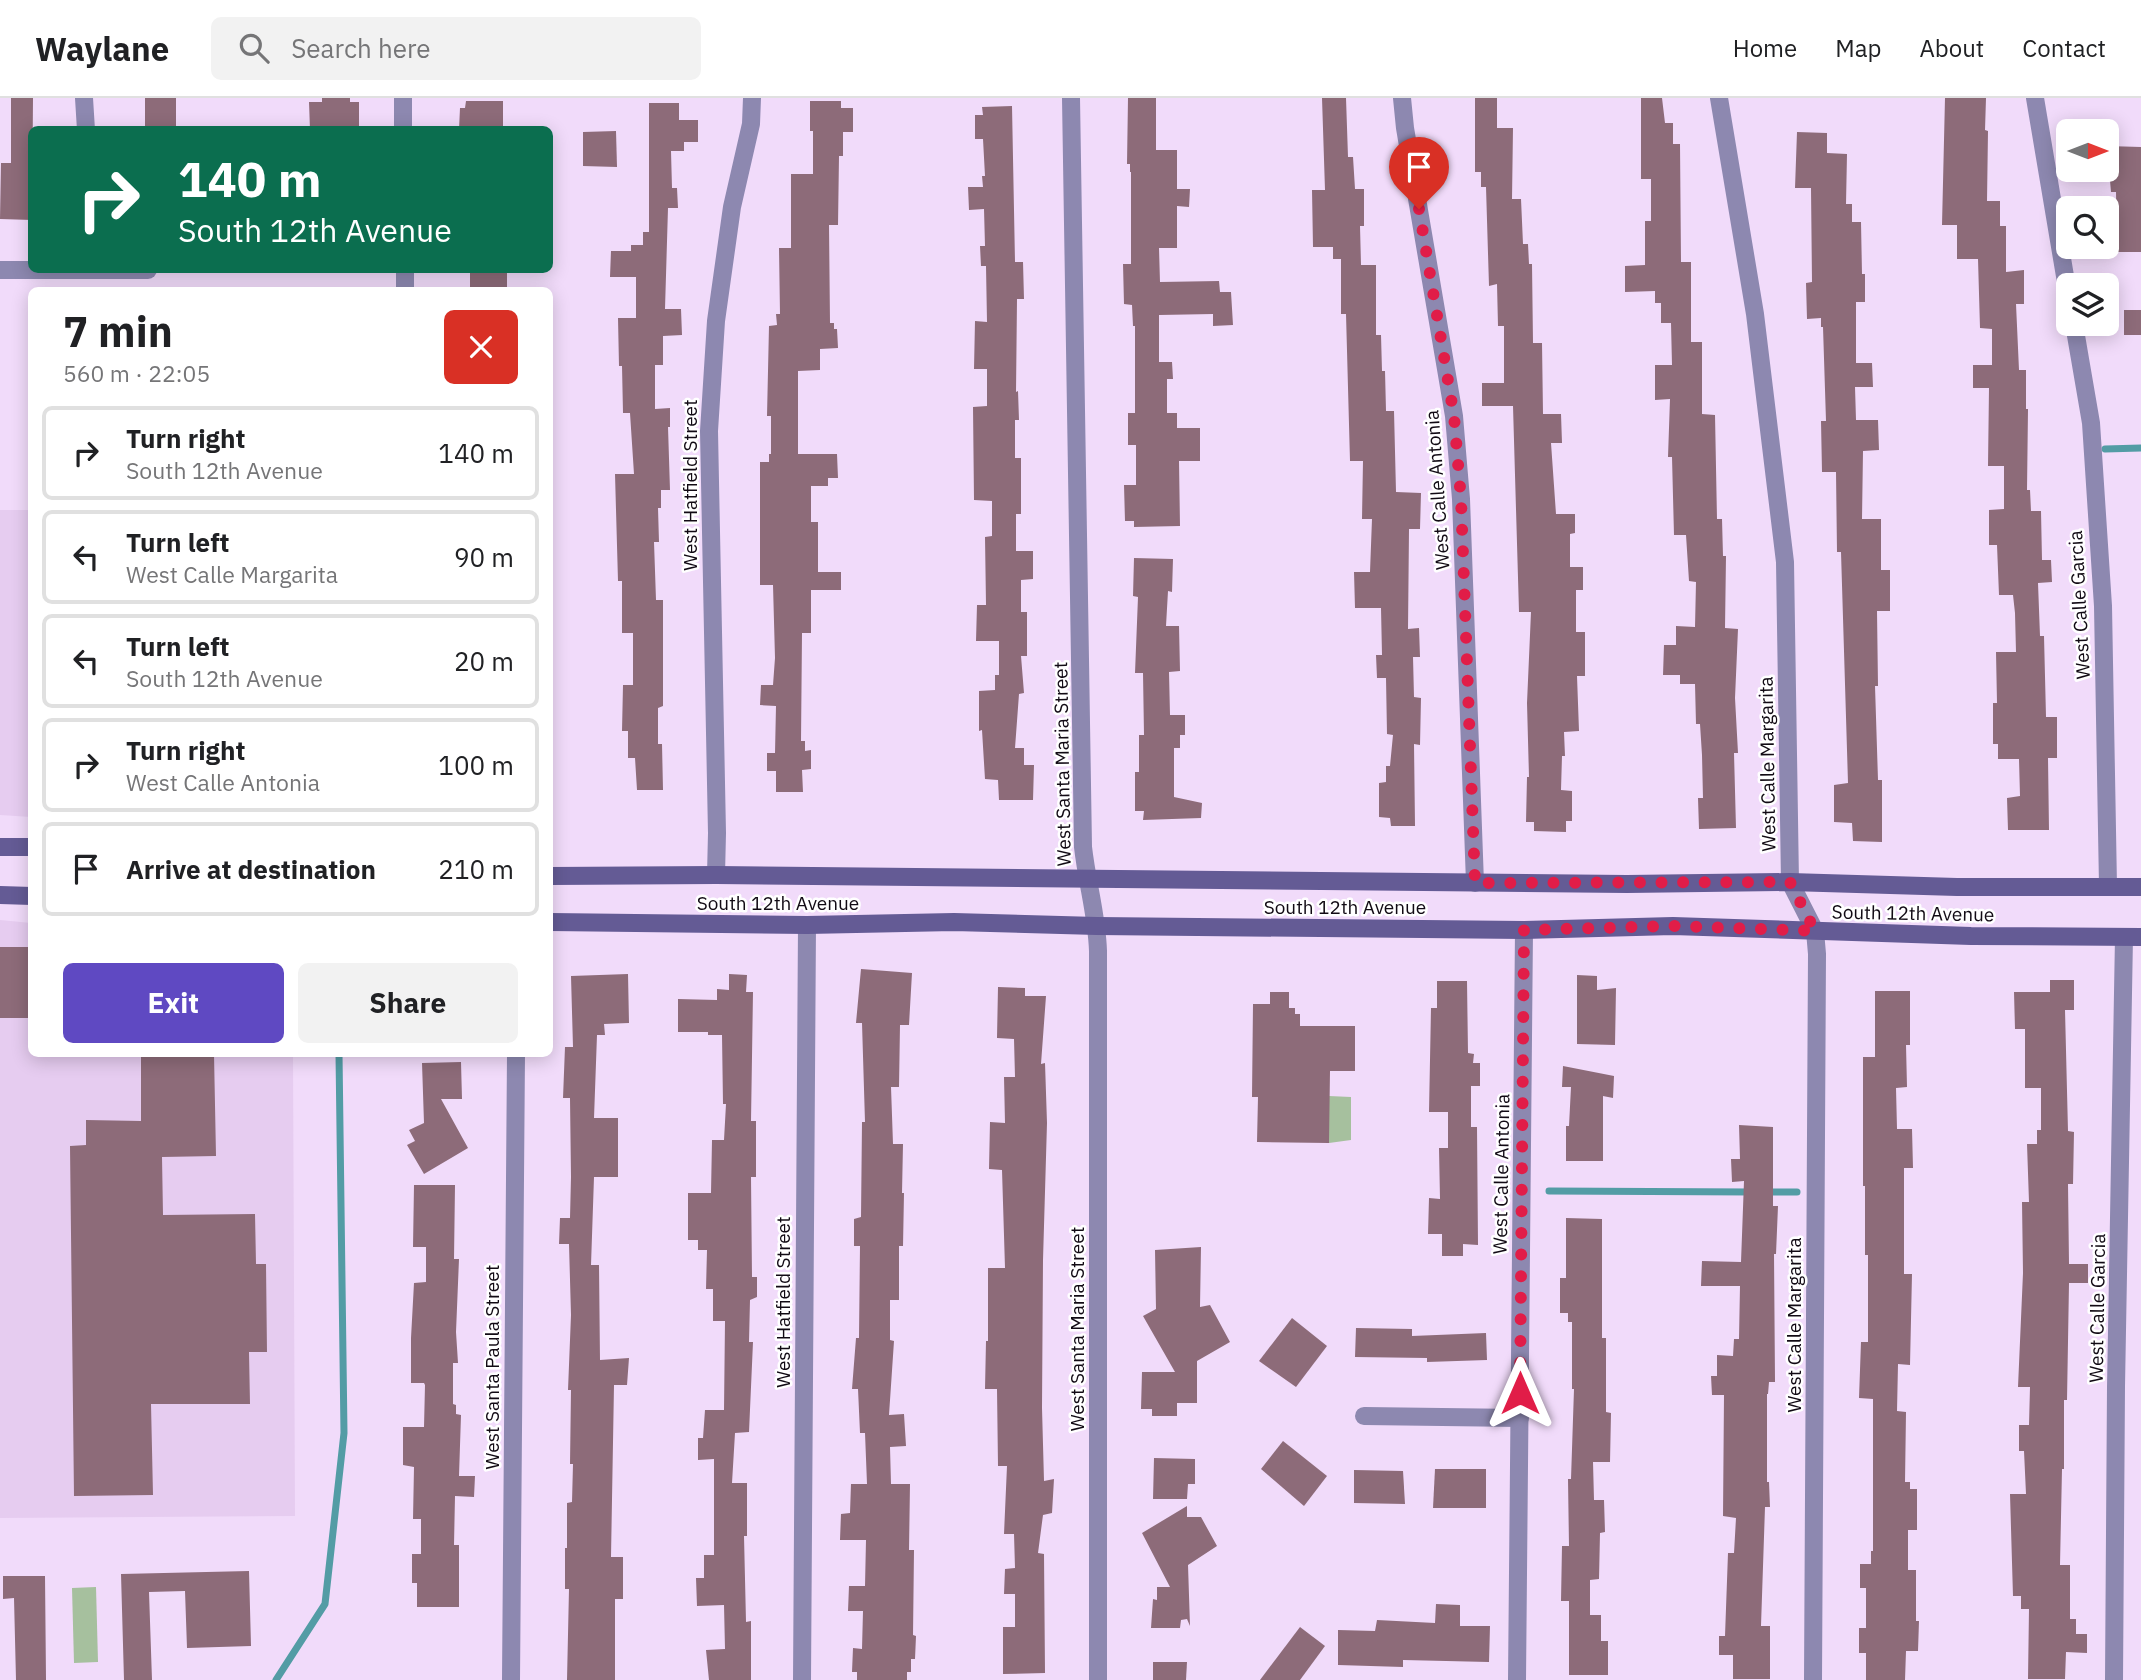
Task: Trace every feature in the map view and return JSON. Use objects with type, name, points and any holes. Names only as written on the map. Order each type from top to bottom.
[{"type":"main road","points":[[0,847],[28,848]]},
{"type":"main road","name":"South 12th Avenue","points":[[553,876],[716,875],[1475,883],[1790,882],[1957,887],[2141,887]]},
{"type":"main road","points":[[0,895],[28,896]]},
{"type":"main road","name":"South 12th Avenue","points":[[553,922],[807,925],[954,922],[1524,930],[1673,926],[2132,937]]},
{"type":"street","points":[[85,98],[86,126]]},
{"type":"street","points":[[403,98],[403,126]]},
{"type":"street","name":"West Hatfield Street","points":[[716,875],[709,431],[716,320],[732,208],[751,124],[752,98]]},
{"type":"street","name":"West Santa Maria Street","points":[[1071,98],[1083,847],[1086,880],[1097,926],[1098,1680]]},
{"type":"street","name":"West Calle Antonia","points":[[1402,98],[1454,416],[1461,499],[1475,883]]},
{"type":"street","name":"West Calle Margarita","points":[[1719,98],[1755,314],[1785,562],[1790,882],[1815,931],[1817,963],[1813,1680]]},
{"type":"street","points":[[2035,98],[2064,273]]},
{"type":"street","points":[[0,270],[28,270]]},
{"type":"street","name":"West Calle Garcia","points":[[2076,336],[2091,423],[2103,606],[2108,886]]},
{"type":"street","name":"West Hatfield Street","points":[[802,1680],[807,925]]},
{"type":"street","name":"West Calle Antonia","points":[[1517,1680],[1524,930]]},
{"type":"street","name":"West Calle Garcia","points":[[2114,1680],[2116,1387],[2132,937]]},
{"type":"street","name":"West Santa Paula Street","points":[[510,1680],[516,1057]]},
{"type":"street","points":[[1364,1416],[1520,1419]]},
{"type":"shaded area","points":[[0,510],[28,510],[28,817],[0,815]]},
{"type":"shaded area","points":[[0,920],[28,923],[28,1057],[293,1057],[295,1516],[0,1518]]},
{"type":"green space","points":[[1329,1096],[1351,1097],[1351,1140],[1329,1143]]},
{"type":"green space","points":[[96,1587],[98,1662],[74,1663],[72,1588]]},
{"type":"building","points":[[11,98],[33,98],[33,126],[28,126],[28,220],[0,219],[1,163],[11,163]]},
{"type":"building","points":[[145,98],[176,98],[176,126],[145,126]]},
{"type":"building","points":[[322,98],[350,98],[350,102],[359,102],[359,126],[310,126],[309,102],[322,102]]},
{"type":"building","points":[[1128,98],[1156,98],[1156,150],[1177,150],[1177,189],[1190,189],[1189,207],[1177,206],[1177,248],[1159,248],[1160,282],[1219,281],[1220,292],[1231,292],[1233,325],[1213,326],[1213,314],[1159,315],[1159,362],[1172,362],[1173,379],[1167,379],[1167,413],[1177,413],[1177,428],[1200,428],[1200,461],[1179,461],[1180,526],[1134,527],[1134,521],[1125,521],[1124,485],[1136,485],[1136,445],[1128,445],[1128,413],[1135,413],[1135,326],[1132,305],[1124,304],[1123,264],[1131,264],[1131,172],[1130,164],[1127,164]]},
{"type":"building","points":[[1322,98],[1346,98],[1348,157],[1353,157],[1355,189],[1364,189],[1364,226],[1360,226],[1361,265],[1376,265],[1376,335],[1381,335],[1386,411],[1394,411],[1396,492],[1421,493],[1420,529],[1409,529],[1408,629],[1419,628],[1420,657],[1413,657],[1414,697],[1421,698],[1420,745],[1414,744],[1415,826],[1391,826],[1390,818],[1379,817],[1379,783],[1386,782],[1386,766],[1390,766],[1393,735],[1387,734],[1386,678],[1377,678],[1376,655],[1382,655],[1381,608],[1355,608],[1354,572],[1370,572],[1372,519],[1362,519],[1363,461],[1350,461],[1346,314],[1341,314],[1341,259],[1333,259],[1333,247],[1313,247],[1312,190],[1325,190]]},
{"type":"building","points":[[1475,98],[1497,98],[1497,128],[1513,128],[1512,199],[1521,199],[1523,244],[1528,244],[1529,264],[1532,264],[1533,343],[1542,343],[1543,414],[1561,414],[1562,443],[1551,443],[1556,514],[1575,514],[1575,533],[1570,534],[1570,567],[1583,567],[1583,590],[1576,590],[1576,632],[1585,632],[1585,676],[1577,676],[1579,731],[1564,732],[1565,756],[1562,756],[1561,790],[1572,791],[1572,821],[1566,821],[1566,832],[1534,831],[1534,822],[1526,822],[1531,612],[1519,612],[1513,406],[1482,406],[1482,383],[1504,383],[1504,326],[1498,326],[1497,284],[1489,286],[1486,187],[1481,187],[1481,172],[1475,172]]},
{"type":"building","points":[[1641,98],[1662,98],[1665,123],[1673,123],[1673,144],[1680,144],[1681,262],[1691,262],[1691,342],[1702,342],[1702,414],[1715,415],[1717,519],[1722,519],[1723,556],[1726,556],[1725,628],[1738,629],[1735,698],[1738,753],[1734,753],[1736,828],[1699,829],[1698,798],[1703,798],[1702,755],[1700,724],[1696,724],[1695,684],[1680,684],[1680,675],[1663,675],[1664,645],[1676,645],[1676,626],[1695,627],[1696,582],[1689,581],[1686,535],[1674,535],[1672,457],[1668,457],[1670,399],[1655,400],[1655,365],[1672,365],[1671,323],[1661,323],[1661,303],[1655,303],[1655,291],[1625,292],[1625,266],[1645,265],[1645,221],[1651,221],[1651,179],[1641,179]]},
{"type":"building","points":[[1945,98],[1986,98],[1987,201],[2000,201],[2000,226],[2006,226],[2006,272],[2024,270],[2024,304],[2016,304],[2019,370],[2026,370],[2027,490],[2030,490],[2031,511],[2041,511],[2042,560],[2051,560],[2052,582],[2038,583],[2040,636],[2044,636],[2046,717],[2057,717],[2057,758],[2048,758],[2049,830],[2008,830],[2007,798],[2020,796],[2019,759],[1998,759],[1998,744],[1993,744],[1993,703],[1997,703],[1996,652],[2016,652],[2015,613],[2013,595],[1999,595],[1997,545],[1989,545],[1989,510],[2004,509],[2004,466],[1988,466],[1989,388],[1973,388],[1973,365],[1992,365],[1992,329],[1980,328],[1978,259],[1957,259],[1957,225],[1942,225]]},
{"type":"building","points":[[466,101],[503,101],[503,126],[459,126],[460,108],[465,108]]},
{"type":"building","points":[[810,101],[841,101],[841,108],[853,108],[853,132],[843,132],[843,156],[839,156],[838,225],[829,225],[830,323],[834,323],[834,329],[837,329],[838,348],[820,349],[820,370],[798,371],[798,454],[837,454],[838,478],[828,478],[828,486],[811,486],[811,522],[818,522],[818,572],[841,572],[841,590],[811,590],[811,633],[802,633],[801,741],[805,741],[805,751],[811,750],[811,769],[802,770],[803,792],[776,792],[776,771],[767,771],[767,753],[775,753],[776,706],[760,705],[761,685],[773,685],[775,658],[773,585],[760,585],[760,462],[769,462],[771,454],[771,416],[767,416],[769,326],[777,325],[776,314],[780,314],[779,248],[791,248],[791,174],[813,174]]},
{"type":"building","points":[[649,103],[679,103],[679,120],[698,120],[698,142],[684,142],[684,151],[671,151],[672,188],[677,188],[678,208],[668,208],[665,309],[681,309],[682,335],[663,336],[663,365],[655,365],[655,409],[670,408],[670,490],[661,490],[661,508],[658,508],[659,542],[654,542],[656,600],[663,600],[663,706],[658,708],[658,744],[662,744],[663,790],[637,790],[635,758],[628,758],[628,731],[622,731],[623,685],[633,685],[633,633],[622,633],[622,581],[618,581],[615,474],[634,474],[630,413],[623,413],[618,318],[636,318],[636,277],[610,277],[611,251],[631,251],[631,245],[643,245],[643,232],[649,232]]},
{"type":"building","points":[[1012,106],[1015,262],[1023,262],[1024,299],[1017,299],[1016,392],[1018,391],[1019,420],[1015,420],[1015,458],[1021,458],[1021,514],[1016,514],[1016,551],[1033,551],[1033,579],[1021,580],[1021,612],[1027,612],[1027,656],[1021,656],[1024,693],[1019,694],[1015,748],[1024,748],[1024,765],[1034,765],[1033,800],[999,800],[998,780],[985,779],[982,730],[979,731],[979,691],[995,690],[995,675],[999,675],[999,641],[976,641],[977,605],[986,605],[985,537],[992,536],[992,501],[974,500],[973,407],[987,406],[987,369],[974,369],[975,321],[987,322],[986,266],[981,266],[980,246],[985,246],[984,209],[969,210],[968,187],[983,187],[982,176],[985,176],[983,139],[975,139],[975,115],[983,115],[982,107]]},
{"type":"building","points":[[616,131],[617,167],[583,166],[583,132]]},
{"type":"building","points":[[1797,132],[1827,133],[1827,153],[1847,154],[1846,204],[1852,204],[1852,222],[1861,222],[1865,302],[1856,302],[1856,363],[1872,363],[1873,387],[1855,387],[1856,420],[1878,420],[1879,450],[1863,451],[1862,519],[1881,519],[1881,570],[1890,570],[1890,611],[1877,611],[1878,686],[1875,686],[1878,780],[1882,780],[1882,842],[1853,841],[1852,823],[1834,822],[1834,785],[1848,783],[1841,552],[1837,552],[1836,472],[1822,472],[1821,421],[1826,421],[1823,327],[1821,318],[1807,319],[1806,283],[1812,282],[1811,188],[1795,188]]},
{"type":"building","points":[[2119,146],[2141,147],[2141,252],[2119,252],[2119,196],[2116,196],[2116,192],[2111,192],[2110,182],[2119,182]]},
{"type":"building","points":[[470,273],[507,273],[507,287],[470,287]]},
{"type":"building","points":[[2124,310],[2141,310],[2141,335],[2124,335]]},
{"type":"building","points":[[1134,558],[1173,559],[1172,592],[1168,591],[1166,626],[1179,626],[1180,671],[1169,672],[1170,715],[1185,715],[1185,735],[1180,735],[1180,748],[1174,748],[1174,797],[1202,803],[1201,818],[1143,820],[1144,811],[1135,811],[1139,735],[1144,735],[1143,673],[1135,673],[1138,597],[1133,596]]},
{"type":"building","points":[[0,947],[28,947],[28,1018],[0,1018]]},
{"type":"building","points":[[861,969],[912,973],[909,1025],[900,1025],[899,1087],[891,1087],[893,1144],[903,1144],[904,1193],[903,1246],[899,1246],[899,1300],[890,1300],[890,1340],[894,1341],[889,1415],[904,1414],[906,1446],[890,1447],[891,1484],[910,1484],[909,1550],[914,1550],[913,1635],[916,1636],[915,1659],[911,1659],[911,1672],[907,1672],[907,1680],[857,1680],[857,1672],[852,1672],[853,1648],[862,1649],[863,1611],[848,1611],[849,1586],[865,1586],[866,1540],[840,1540],[841,1514],[850,1513],[851,1484],[867,1484],[865,1433],[860,1433],[858,1389],[852,1389],[856,1338],[859,1338],[860,1246],[854,1246],[854,1219],[861,1217],[862,1122],[865,1122],[862,1023],[856,1023]]},
{"type":"building","points":[[628,974],[629,1023],[604,1024],[605,1035],[597,1035],[594,1118],[618,1118],[618,1177],[594,1177],[591,1265],[599,1265],[600,1360],[629,1358],[627,1385],[614,1385],[611,1557],[623,1557],[623,1599],[615,1599],[615,1680],[567,1680],[569,1589],[565,1589],[565,1548],[567,1503],[572,1502],[573,1464],[570,1464],[571,1390],[568,1390],[571,1315],[569,1244],[559,1244],[560,1218],[570,1218],[570,1098],[563,1098],[565,1047],[573,1047],[571,976]]},
{"type":"building","points":[[729,974],[747,975],[746,992],[753,992],[751,1121],[756,1121],[756,1177],[751,1177],[752,1277],[757,1277],[757,1297],[750,1300],[749,1342],[753,1342],[749,1432],[735,1433],[732,1483],[747,1483],[747,1536],[744,1536],[746,1622],[751,1621],[751,1680],[709,1680],[706,1650],[725,1649],[724,1605],[697,1606],[696,1578],[704,1578],[704,1555],[714,1555],[714,1459],[698,1460],[698,1438],[703,1438],[705,1410],[724,1410],[725,1321],[713,1321],[713,1289],[706,1289],[707,1250],[698,1250],[698,1240],[688,1240],[688,1193],[711,1193],[712,1140],[724,1140],[726,1104],[723,1104],[722,1035],[678,1032],[678,999],[717,1000],[717,989],[729,990]]},
{"type":"building","points":[[1577,975],[1597,976],[1597,990],[1616,988],[1615,1045],[1577,1044]]},
{"type":"building","points":[[2050,980],[2074,980],[2074,1010],[2065,1010],[2068,1131],[2074,1132],[2073,1184],[2068,1184],[2069,1264],[2088,1264],[2088,1283],[2069,1283],[2060,1565],[2070,1565],[2070,1619],[2076,1619],[2076,1634],[2087,1634],[2087,1653],[2066,1652],[2065,1679],[2028,1679],[2029,1609],[2021,1609],[2021,1596],[2013,1596],[2010,1494],[2026,1494],[2024,1451],[2019,1451],[2019,1425],[2029,1425],[2030,1387],[2018,1387],[2023,1273],[2022,1202],[2029,1202],[2027,1144],[2037,1144],[2037,1130],[2041,1130],[2041,1088],[2025,1088],[2025,1029],[2015,1029],[2014,992],[2050,992]]},
{"type":"building","points":[[1437,981],[1467,981],[1468,1053],[1474,1054],[1473,1063],[1480,1063],[1480,1086],[1471,1086],[1471,1127],[1477,1127],[1478,1245],[1463,1244],[1463,1256],[1442,1256],[1442,1234],[1428,1234],[1429,1198],[1440,1199],[1439,1148],[1448,1148],[1448,1112],[1429,1112],[1431,1008],[1437,1008]]},
{"type":"building","points":[[998,987],[1025,988],[1025,996],[1046,996],[1041,1064],[1045,1063],[1047,1123],[1042,1408],[1044,1481],[1054,1479],[1052,1513],[1043,1515],[1038,1553],[1044,1554],[1045,1673],[1003,1674],[1003,1627],[1015,1627],[1015,1594],[1004,1594],[1005,1569],[1015,1568],[1014,1534],[1004,1534],[1007,1466],[998,1466],[997,1389],[985,1389],[988,1268],[1005,1268],[1002,1170],[989,1169],[990,1122],[1005,1123],[1004,1077],[1015,1077],[1014,1039],[997,1038]]},
{"type":"building","points":[[1875,991],[1910,991],[1910,1045],[1906,1045],[1907,1087],[1896,1088],[1897,1129],[1912,1129],[1913,1168],[1904,1168],[1904,1274],[1912,1274],[1910,1365],[1898,1364],[1897,1411],[1906,1412],[1905,1482],[1910,1482],[1910,1489],[1917,1489],[1917,1530],[1908,1530],[1908,1570],[1916,1570],[1916,1621],[1919,1621],[1918,1651],[1906,1651],[1905,1680],[1866,1680],[1866,1653],[1859,1653],[1859,1628],[1866,1628],[1866,1588],[1860,1588],[1860,1564],[1871,1564],[1873,1551],[1873,1399],[1859,1398],[1861,1342],[1868,1342],[1868,1255],[1865,1255],[1863,1186],[1863,1057],[1875,1057]]},
{"type":"building","points":[[1270,992],[1289,992],[1289,1008],[1295,1008],[1295,1014],[1300,1014],[1300,1026],[1355,1026],[1355,1071],[1330,1071],[1329,1143],[1257,1142],[1258,1097],[1252,1097],[1253,1004],[1270,1004]]},
{"type":"building","points":[[141,1057],[214,1057],[216,1156],[162,1157],[163,1215],[255,1214],[256,1264],[266,1264],[267,1352],[249,1352],[250,1404],[151,1404],[153,1495],[74,1496],[70,1146],[86,1145],[86,1120],[141,1121]]},
{"type":"building","points":[[461,1062],[462,1099],[441,1099],[468,1148],[424,1174],[407,1145],[415,1141],[409,1130],[424,1123],[422,1063]]},
{"type":"building","points":[[1563,1066],[1614,1076],[1613,1098],[1603,1096],[1603,1161],[1566,1161],[1566,1126],[1569,1126],[1571,1087],[1562,1087]]},
{"type":"building","points":[[1739,1125],[1773,1127],[1773,1206],[1778,1206],[1774,1254],[1775,1382],[1769,1382],[1767,1394],[1767,1482],[1770,1507],[1765,1507],[1761,1626],[1770,1626],[1770,1679],[1733,1679],[1733,1655],[1719,1655],[1719,1636],[1725,1636],[1728,1553],[1734,1553],[1736,1518],[1723,1516],[1724,1395],[1712,1395],[1711,1376],[1717,1376],[1717,1355],[1733,1356],[1734,1339],[1739,1339],[1740,1286],[1701,1286],[1702,1261],[1741,1262],[1744,1181],[1732,1182],[1731,1159],[1740,1159]]},
{"type":"building","points":[[414,1185],[455,1185],[454,1259],[459,1259],[456,1332],[458,1363],[453,1363],[453,1404],[456,1405],[456,1414],[461,1415],[459,1476],[475,1476],[474,1497],[455,1496],[454,1545],[459,1545],[459,1607],[417,1607],[417,1583],[412,1583],[412,1554],[421,1554],[421,1519],[413,1519],[414,1467],[403,1465],[403,1427],[424,1427],[425,1385],[411,1383],[411,1338],[414,1283],[426,1282],[426,1247],[413,1247]]},
{"type":"building","points":[[1566,1218],[1602,1219],[1602,1338],[1606,1338],[1606,1412],[1611,1413],[1610,1462],[1593,1462],[1594,1500],[1604,1500],[1605,1532],[1600,1533],[1599,1579],[1590,1580],[1590,1615],[1601,1615],[1601,1641],[1608,1641],[1608,1675],[1569,1675],[1569,1601],[1561,1601],[1562,1546],[1569,1546],[1568,1479],[1571,1479],[1574,1389],[1572,1322],[1568,1322],[1568,1313],[1560,1313],[1560,1278],[1566,1278]]},
{"type":"building","points":[[1201,1247],[1200,1307],[1210,1305],[1230,1342],[1197,1361],[1197,1403],[1177,1403],[1177,1416],[1152,1416],[1152,1409],[1141,1409],[1142,1372],[1175,1372],[1143,1316],[1156,1309],[1155,1250]]},
{"type":"building","points":[[1292,1318],[1327,1346],[1296,1387],[1259,1361]]},
{"type":"building","points":[[1356,1328],[1412,1329],[1412,1336],[1486,1333],[1487,1360],[1427,1362],[1427,1358],[1355,1357]]},
{"type":"building","points":[[1283,1441],[1327,1476],[1304,1506],[1261,1469]]},
{"type":"building","points":[[1154,1458],[1195,1459],[1195,1484],[1188,1484],[1187,1499],[1153,1499]]},
{"type":"building","points":[[1435,1469],[1486,1469],[1486,1508],[1433,1508]]},
{"type":"building","points":[[1354,1470],[1403,1471],[1405,1504],[1354,1503]]},
{"type":"building","points":[[1187,1506],[1187,1517],[1201,1517],[1217,1546],[1188,1565],[1190,1626],[1187,1619],[1181,1620],[1180,1628],[1151,1628],[1153,1599],[1157,1600],[1157,1587],[1170,1587],[1142,1533]]},
{"type":"building","points":[[249,1571],[251,1646],[187,1648],[185,1591],[149,1592],[152,1680],[124,1680],[121,1574]]},
{"type":"building","points":[[3,1576],[45,1576],[46,1680],[16,1680],[14,1598],[3,1599]]},
{"type":"building","points":[[1436,1604],[1460,1605],[1460,1626],[1490,1626],[1489,1662],[1403,1660],[1403,1667],[1338,1665],[1338,1630],[1375,1631],[1377,1620],[1435,1623]]},
{"type":"building","points":[[1300,1627],[1325,1646],[1300,1680],[1260,1680]]},
{"type":"building","points":[[1153,1662],[1187,1662],[1186,1680],[1153,1680]]},
{"type":"waterway","points":[[2105,449],[2141,448]]},
{"type":"waterway","points":[[276,1680],[325,1604],[344,1433],[339,1057]]},
{"type":"waterway","points":[[1549,1191],[1751,1192]]},
{"type":"waterway","points":[[1767,1192],[1797,1192]]},
{"type":"route","points":[[1419,209],[1454,416],[1461,499],[1475,883],[1790,882],[1815,931],[1673,926],[1524,930],[1520,1393]]}]
